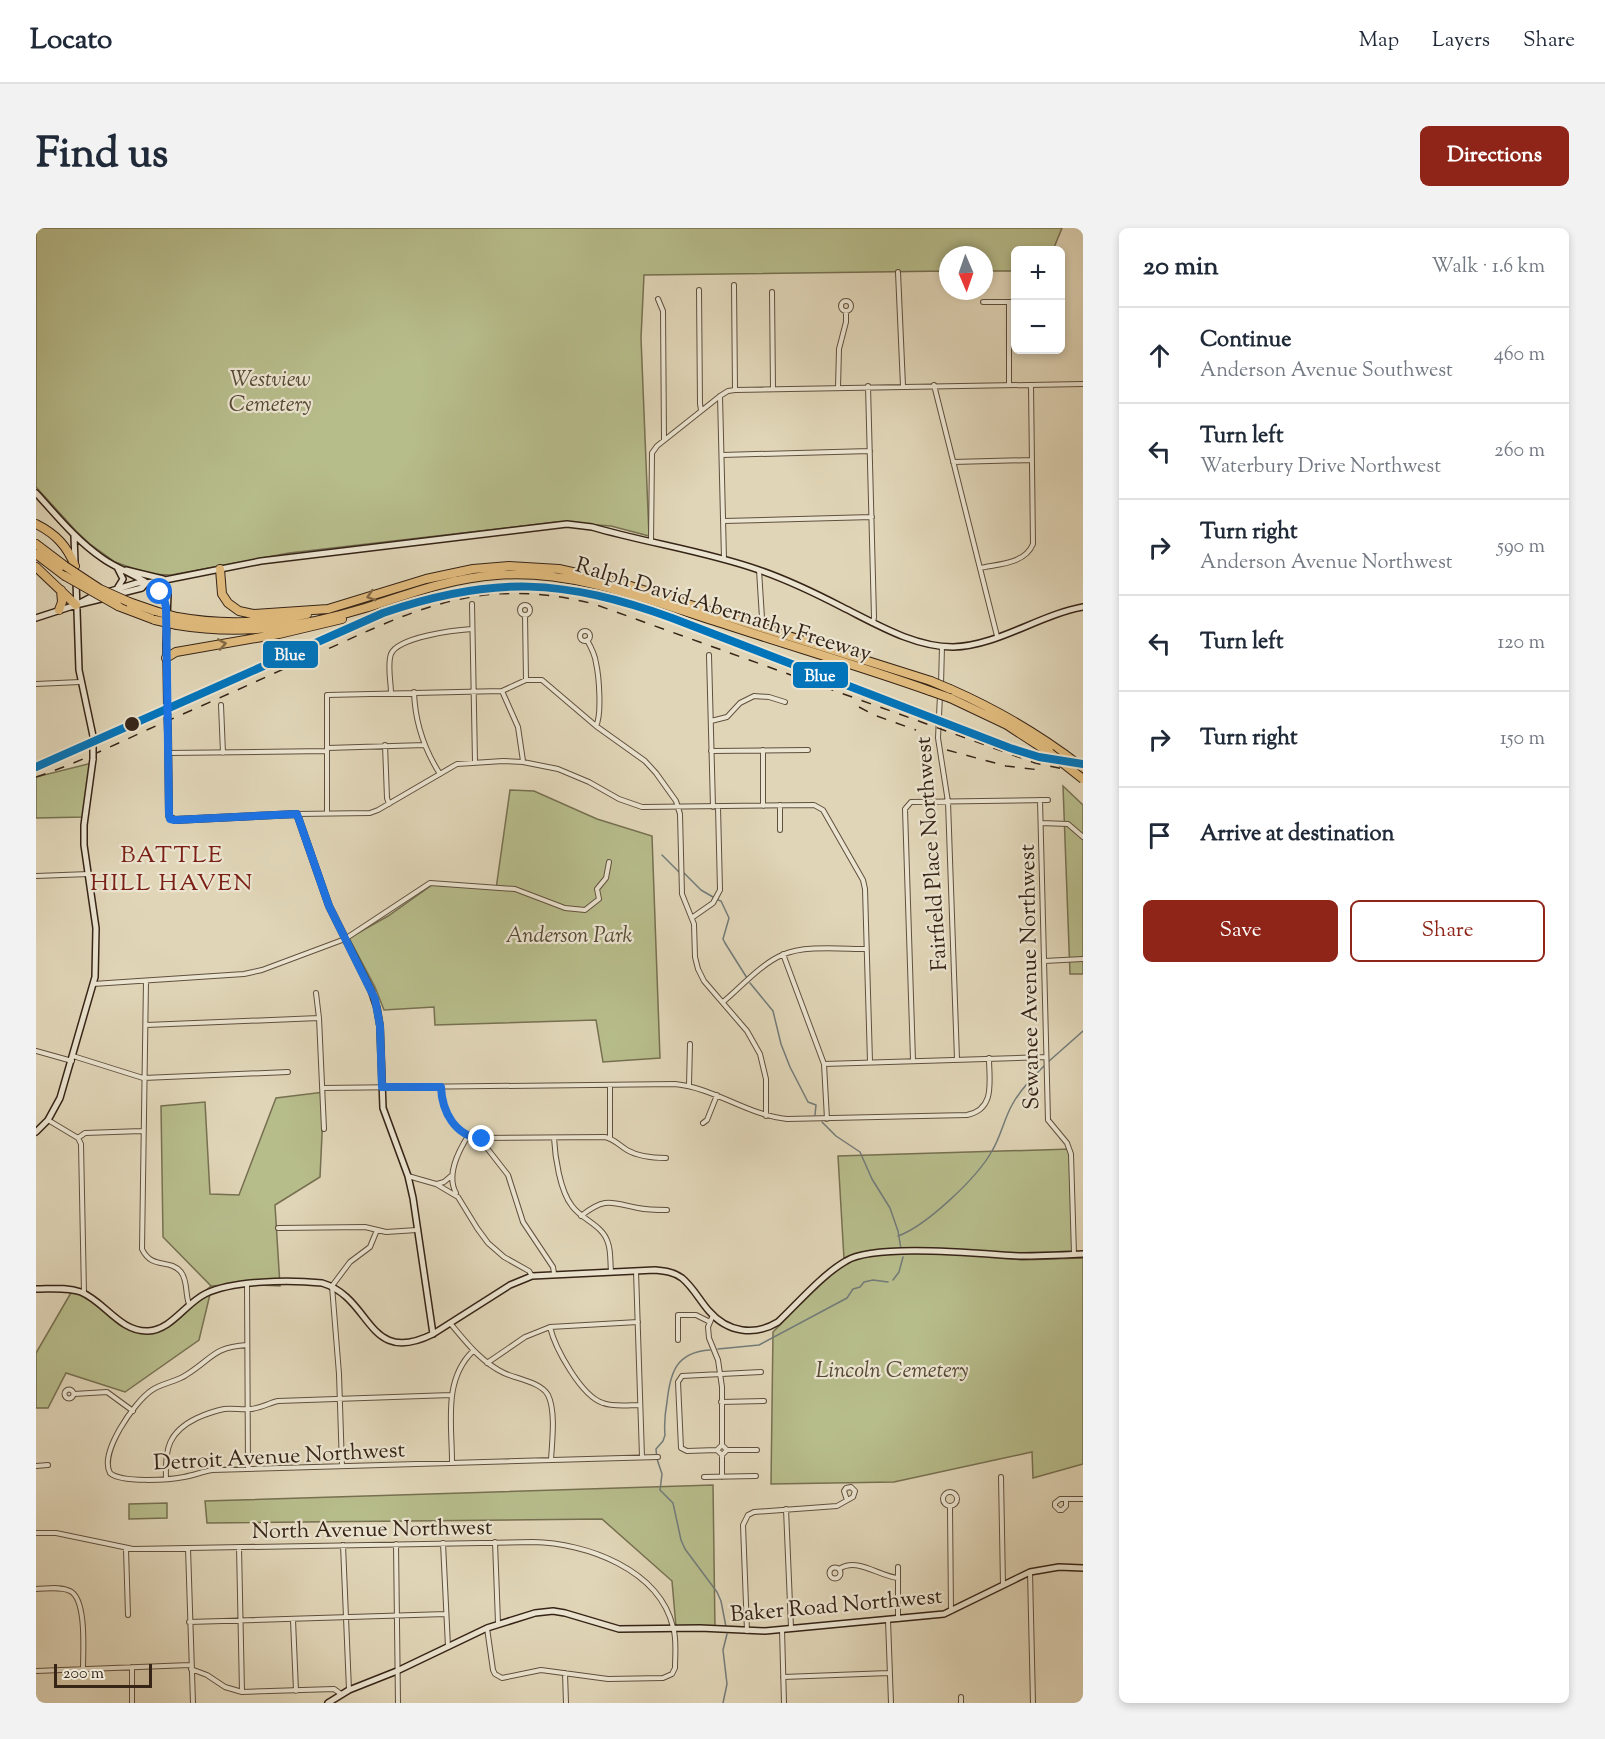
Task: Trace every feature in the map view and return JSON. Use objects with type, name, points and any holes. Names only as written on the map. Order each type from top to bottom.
[{"type":"highway","points":[[36,524],[50,531],[66,547],[75,566]]},
{"type":"highway","name":"Ralph David Abernathy Freeway","points":[[36,544],[100,588],[155,616]]},
{"type":"highway","name":"Ralph David Abernathy Freeway","points":[[36,554],[65,576],[118,606],[220,631],[261,630],[298,625],[365,608],[408,593],[476,577],[514,574],[554,576],[589,583],[950,698],[1007,725],[1050,753],[1083,779]]},
{"type":"highway","name":"Ralph David Abernathy Freeway","points":[[177,621],[252,623],[328,609],[453,573],[484,567],[525,566],[559,569],[598,577],[931,681],[1024,726],[1083,768]]},
{"type":"highway","points":[[36,567],[76,604]]},
{"type":"highway","points":[[220,569],[222,594],[230,606],[242,613],[328,609]]},
{"type":"highway","points":[[58,610],[62,602],[61,590]]},
{"type":"highway","points":[[166,658],[179,651],[316,626],[353,616],[365,608]]},
{"type":"highway","points":[[166,644],[179,651]]},
{"type":"main road","points":[[36,493],[74,536],[116,567],[157,590],[164,599]]},
{"type":"main road","points":[[76,604],[137,583],[165,580],[286,557],[556,525],[584,525],[724,559],[759,570],[804,588],[873,623],[919,641],[942,646],[968,645],[1083,607]]},
{"type":"main road","points":[[36,1132],[48,1120],[60,1098],[93,984],[96,928],[84,825],[93,759],[93,736],[90,714],[80,682],[74,536]]},
{"type":"main road","points":[[116,567],[165,580]]},
{"type":"main road","points":[[116,567],[123,579],[117,588]]},
{"type":"main road","points":[[165,580],[166,607]]},
{"type":"main road","points":[[165,580],[167,586],[166,658],[170,819],[297,814],[329,906],[371,990],[377,1008],[385,1117],[408,1176],[413,1198],[433,1334]]},
{"type":"main road","points":[[36,618],[76,604],[142,588],[146,583]]},
{"type":"main road","points":[[76,588],[81,594],[91,597]]},
{"type":"main road","points":[[76,604],[85,606],[137,591],[157,590]]},
{"type":"main road","points":[[36,1289],[67,1289],[84,1293],[122,1322],[144,1331],[154,1330],[164,1325],[189,1304],[216,1289],[247,1284],[315,1282],[332,1286],[349,1296],[372,1328],[386,1339],[398,1343],[413,1342],[433,1334],[510,1285],[532,1276],[636,1270],[667,1271],[680,1276],[713,1315],[724,1324],[742,1331],[759,1331],[778,1322],[846,1260],[863,1255],[933,1252],[1022,1256],[1083,1254]]},
{"type":"main road","name":"Baker Road Northwest","points":[[328,1703],[349,1690],[397,1671],[498,1623],[535,1613],[553,1611],[565,1613],[618,1629],[674,1628],[747,1631],[782,1629],[934,1616],[951,1612],[1030,1572],[1059,1567],[1083,1568]]},
{"type":"street","points":[[898,272],[903,386]]},
{"type":"street","points":[[734,285],[735,390]]},
{"type":"street","points":[[699,290],[701,410]]},
{"type":"street","points":[[772,292],[773,389]]},
{"type":"street","points":[[658,299],[663,311],[664,441]]},
{"type":"street","points":[[982,302],[1009,302],[1009,385]]},
{"type":"street","points":[[838,387],[839,349],[846,311]]},
{"type":"street","points":[[980,568],[1020,559],[1032,549],[1034,539],[1031,384]]},
{"type":"street","points":[[651,542],[651,459],[655,449],[701,410],[728,391],[868,386],[1083,384]]},
{"type":"street","points":[[934,385],[998,636]]},
{"type":"street","points":[[868,386],[873,623]]},
{"type":"street","points":[[720,396],[724,559]]},
{"type":"street","points":[[722,455],[870,451]]},
{"type":"street","points":[[953,462],[1032,460]]},
{"type":"street","points":[[724,521],[872,517]]},
{"type":"street","points":[[759,570],[762,618]]},
{"type":"street","points":[[472,604],[475,762]]},
{"type":"street","points":[[525,615],[526,680]]},
{"type":"street","points":[[391,693],[390,658],[394,650],[433,633],[472,629]]},
{"type":"street","points":[[587,640],[595,656],[597,670],[599,719],[596,726]]},
{"type":"street","name":"Fairfield Place Northwest","points":[[942,646],[938,738],[948,802],[957,1059]]},
{"type":"street","points":[[709,655],[712,807]]},
{"type":"street","points":[[327,813],[325,698],[328,695],[502,691],[536,678],[548,682],[596,726],[645,761],[662,781],[679,808],[682,894],[693,917],[698,969],[704,981],[747,1031],[760,1054],[766,1079],[766,1116]]},
{"type":"street","points":[[36,684],[80,682]]},
{"type":"street","points":[[502,691],[518,727],[523,762]]},
{"type":"street","points":[[414,692],[416,718],[425,745],[440,774]]},
{"type":"street","points":[[711,721],[727,717],[740,703],[754,696],[769,697],[785,702]]},
{"type":"street","points":[[221,705],[223,753]]},
{"type":"street","points":[[168,753],[327,750],[425,745]]},
{"type":"street","points":[[385,746],[389,804]]},
{"type":"street","points":[[763,750],[763,806]]},
{"type":"street","points":[[711,751],[808,750]]},
{"type":"street","points":[[297,814],[370,813],[457,764],[475,762],[523,762],[546,766],[570,773],[633,805],[651,808],[814,805],[823,810],[863,880],[870,1062]]},
{"type":"street","name":"Sewanee Avenue Northwest","points":[[1040,800],[1048,1120],[1067,1143],[1071,1154],[1074,1254]]},
{"type":"street","points":[[913,1060],[905,809],[911,802],[1048,800]]},
{"type":"street","points":[[780,806],[780,830]]},
{"type":"street","points":[[693,917],[713,903],[720,890],[718,807]]},
{"type":"street","points":[[1041,823],[1068,824],[1083,837]]},
{"type":"street","points":[[93,984],[253,973],[345,939],[426,885],[435,883],[515,889],[565,908],[585,910],[599,899],[597,889],[606,878],[609,862]]},
{"type":"street","points":[[36,876],[88,873]]},
{"type":"street","points":[[723,1002],[770,962],[783,954],[800,950],[866,949]]},
{"type":"street","points":[[783,954],[824,1064],[827,1119]]},
{"type":"street","points":[[1044,961],[1083,959]]},
{"type":"street","points":[[146,981],[142,1249],[151,1261],[171,1265],[180,1271],[185,1280],[186,1297],[189,1304]]},
{"type":"street","points":[[316,993],[324,1129]]},
{"type":"street","points":[[146,1025],[319,1018]]},
{"type":"street","points":[[689,1085],[690,1044]]},
{"type":"street","points":[[36,1051],[72,1058],[143,1078],[288,1072]]},
{"type":"street","points":[[824,1064],[1046,1057]]},
{"type":"street","points":[[322,1088],[689,1085],[766,1116],[787,1119],[974,1114],[983,1108],[989,1098],[989,1058]]},
{"type":"street","points":[[610,1085],[610,1138]]},
{"type":"street","points":[[441,1087],[441,1102],[446,1114],[468,1136],[482,1139],[610,1138],[636,1155],[666,1158]]},
{"type":"street","points":[[703,1123],[707,1120],[717,1095]]},
{"type":"street","points":[[48,1120],[78,1138],[81,1144],[84,1293]]},
{"type":"street","points":[[78,1138],[85,1133],[142,1131]]},
{"type":"street","points":[[468,1136],[462,1146],[452,1176],[452,1186],[488,1243],[504,1257],[529,1271],[532,1276]]},
{"type":"street","points":[[554,1138],[565,1194],[571,1206],[600,1230],[606,1238],[609,1246],[610,1271]]},
{"type":"street","points":[[482,1139],[508,1175],[523,1222],[553,1267],[554,1274]]},
{"type":"street","points":[[408,1176],[436,1184],[458,1197]]},
{"type":"street","points":[[436,1184],[452,1176]]},
{"type":"street","points":[[581,1216],[594,1207],[611,1202],[642,1209],[667,1210]]},
{"type":"street","points":[[278,1228],[365,1227],[386,1232],[418,1230]]},
{"type":"street","points":[[342,1466],[332,1286],[350,1262],[370,1247],[377,1230]]},
{"type":"street","points":[[636,1270],[642,1457]]},
{"type":"street","points":[[247,1284],[248,1469]]},
{"type":"street","points":[[678,1340],[678,1315],[696,1315],[710,1322]]},
{"type":"street","points":[[713,1315],[708,1327],[709,1338],[718,1360],[722,1388],[722,1445],[727,1450],[757,1450]]},
{"type":"street","points":[[487,1363],[525,1336],[550,1327],[638,1322]]},
{"type":"street","points":[[450,1323],[473,1351],[487,1363],[506,1374],[540,1387],[548,1394],[552,1410],[551,1460]]},
{"type":"street","points":[[550,1327],[568,1368],[595,1399],[606,1404],[640,1405]]},
{"type":"street","name":"Detroit Avenue Northwest","points":[[247,1345],[231,1346],[218,1351],[186,1376],[151,1390],[121,1427],[108,1457],[108,1470],[113,1476],[120,1479],[166,1478],[183,1477],[212,1470],[656,1457]]},
{"type":"street","points":[[452,1462],[451,1395],[457,1372],[473,1351]]},
{"type":"street","points":[[722,1445],[717,1450],[687,1451],[681,1448],[678,1382],[681,1376],[761,1372]]},
{"type":"street","points":[[74,1394],[107,1392],[133,1411]]},
{"type":"street","points":[[166,1478],[167,1449],[173,1437],[181,1428],[214,1411],[258,1408],[278,1401],[451,1395]]},
{"type":"street","points":[[721,1402],[764,1401]]},
{"type":"street","points":[[717,1450],[722,1455],[722,1477]]},
{"type":"street","points":[[722,1455],[727,1450]]},
{"type":"street","points":[[36,1466],[48,1466]]},
{"type":"street","points":[[704,1478],[756,1476]]},
{"type":"street","points":[[1001,1477],[1003,1585]]},
{"type":"street","points":[[1066,1499],[1083,1499]]},
{"type":"street","points":[[747,1631],[744,1522],[748,1515],[754,1512],[832,1507],[847,1500]]},
{"type":"street","points":[[950,1507],[951,1612]]},
{"type":"street","points":[[786,1509],[791,1628]]},
{"type":"street","name":"North Avenue Northwest","points":[[36,1533],[56,1533],[126,1549],[495,1542],[558,1543],[582,1548],[606,1557],[630,1571],[652,1590],[665,1607],[674,1628]]},
{"type":"street","points":[[495,1542],[498,1623]]},
{"type":"street","points":[[443,1543],[448,1647]]},
{"type":"street","points":[[396,1544],[398,1703]]},
{"type":"street","points":[[343,1545],[349,1690]]},
{"type":"street","points":[[239,1547],[242,1692]]},
{"type":"street","points":[[188,1548],[190,1667],[193,1703]]},
{"type":"street","points":[[126,1549],[128,1615]]},
{"type":"street","points":[[839,1569],[847,1565],[858,1565],[882,1575],[898,1578]]},
{"type":"street","points":[[898,1567],[898,1619]]},
{"type":"street","points":[[1030,1572],[1033,1703]]},
{"type":"street","points":[[36,1589],[62,1588],[76,1595],[81,1613],[83,1669]]},
{"type":"street","points":[[189,1622],[446,1614]]},
{"type":"street","points":[[293,1620],[296,1690]]},
{"type":"street","points":[[888,1620],[891,1703]]},
{"type":"street","points":[[487,1628],[493,1670],[498,1677],[507,1678],[542,1670],[608,1679],[668,1677],[672,1674],[675,1668],[674,1628]]},
{"type":"street","points":[[782,1629],[784,1703]]},
{"type":"street","points":[[132,1667],[132,1703]]},
{"type":"street","points":[[36,1671],[190,1667],[225,1687],[242,1692],[334,1689],[341,1694]]},
{"type":"street","points":[[565,1673],[566,1703]]},
{"type":"street","points":[[783,1677],[889,1673]]},
{"type":"street","points":[[961,1697],[961,1703]]},
{"type":"green space","name":"Westview Cemetery","points":[[36,228],[1062,228],[1055,246],[1011,246],[1011,271],[993,271],[993,246],[939,246],[939,271],[644,275],[641,338],[649,536],[611,526],[557,522],[289,553],[171,575],[148,574],[115,562],[90,544],[36,487]]},
{"type":"green space","points":[[92,763],[85,817],[36,818],[36,777]]},
{"type":"green space","points":[[1063,786],[1083,805],[1083,974],[1070,974]]},
{"type":"green space","name":"Anderson Park","points":[[510,790],[534,791],[597,819],[652,836],[660,1058],[603,1062],[596,1020],[435,1025],[434,1007],[384,1010],[375,987],[349,938],[388,916],[432,885],[496,889]]},
{"type":"green space","points":[[324,1092],[320,1177],[275,1205],[280,1286],[235,1284],[212,1286],[199,1340],[125,1392],[66,1373],[48,1408],[36,1408],[36,1353],[72,1291],[98,1299],[129,1328],[151,1331],[168,1322],[211,1286],[163,1237],[161,1106],[205,1102],[210,1194],[239,1195],[276,1098]]},
{"type":"green space","name":"Lincoln Cemetery","points":[[1071,1149],[1073,1252],[1005,1253],[1003,1258],[1022,1260],[1083,1258],[1083,1464],[1033,1478],[1032,1452],[894,1482],[771,1484],[773,1332],[844,1259],[838,1156]]},
{"type":"green space","points":[[713,1485],[715,1629],[676,1627],[672,1581],[602,1519],[207,1523],[205,1501]]},
{"type":"green space","points":[[167,1503],[167,1518],[129,1519],[129,1504]]},
{"type":"waterway","points":[[662,855],[679,872]]},
{"type":"waterway","points":[[684,873],[701,890],[713,897]]},
{"type":"waterway","points":[[718,900],[721,901],[729,918],[723,939],[747,978]]},
{"type":"waterway","points":[[750,983],[773,1011],[781,1044],[790,1067],[808,1102],[816,1105],[815,1115]]},
{"type":"waterway","points":[[1048,1062],[1083,1031]]},
{"type":"waterway","points":[[898,1236],[936,1212],[975,1174],[995,1145],[1015,1099],[1044,1066]]},
{"type":"waterway","points":[[822,1122],[836,1136],[860,1152],[872,1179],[890,1208],[901,1249]]},
{"type":"waterway","points":[[893,1280],[899,1272],[903,1257]]},
{"type":"waterway","points":[[718,1349],[759,1345],[847,1298],[853,1289],[860,1287],[864,1282],[873,1280],[888,1282]]},
{"type":"waterway","points":[[710,1350],[689,1355],[682,1360],[673,1373],[668,1392],[665,1435],[656,1449],[662,1474],[660,1490],[673,1503],[685,1549],[717,1592],[726,1627]]},
{"type":"waterway","points":[[723,1703],[727,1684],[723,1650],[727,1634]]},
{"type":"railway","points":[[36,777],[407,615],[475,596],[512,593],[551,596],[594,604],[1035,763],[1083,773]]},
{"type":"railway","points":[[859,707],[874,715],[916,730]]},
{"type":"railway","points":[[947,750],[1006,766],[1040,770]]},
{"type":"transit line","name":"Blue","points":[[36,767],[383,613],[459,592],[528,587],[562,589],[597,595],[633,605],[1010,748],[1039,757],[1083,764]]},
{"type":"district","name":"BATTLE HILL HAVEN","points":[[172,868]]},
{"type":"route","points":[[160,592],[166,607],[170,819],[297,814],[329,906],[375,999],[380,1026],[382,1087],[441,1087],[441,1102],[446,1114],[468,1136],[482,1139]]}]
